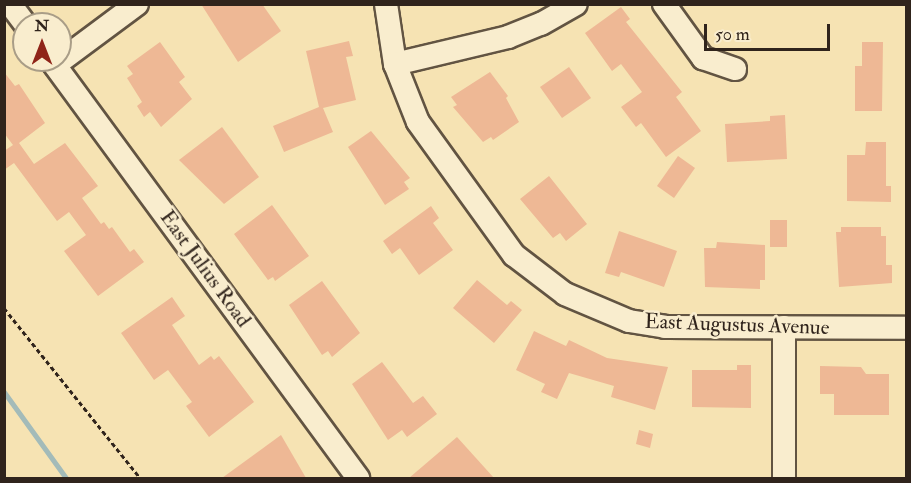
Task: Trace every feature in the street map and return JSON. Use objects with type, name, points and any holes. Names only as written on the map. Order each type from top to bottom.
[{"type":"street","points":[[72,50],[137,4]]},
{"type":"street","name":"East Augustus Avenue","points":[[386,4],[395,64],[404,94],[438,154],[514,255],[541,279],[593,309],[628,321],[665,327],[906,328]]},
{"type":"street","points":[[395,64],[508,37],[541,24],[576,4]]},
{"type":"street","points":[[664,4],[703,58],[735,69]]},
{"type":"street","name":"East Julius Road","points":[[60,72],[358,478]]},
{"type":"street","points":[[784,327],[784,478]]},
{"type":"path","points":[[4,308],[140,478]]},
{"type":"building","points":[[201,4],[262,4],[281,31],[238,62]]},
{"type":"building","points":[[621,7],[630,19],[626,22],[682,92],[676,97],[701,131],[666,157],[641,123],[636,127],[621,107],[642,92],[621,64],[612,71],[585,33]]},
{"type":"building","points":[[349,41],[353,56],[346,57],[356,100],[323,108],[333,132],[284,152],[273,126],[319,107],[306,51]]},
{"type":"building","points":[[160,42],[185,77],[179,82],[192,99],[161,127],[150,112],[144,117],[137,106],[142,102],[127,78],[133,74],[127,66]]},
{"type":"building","points":[[862,42],[883,42],[882,111],[855,111],[855,66],[862,66]]},
{"type":"building","points":[[569,67],[591,98],[562,118],[540,87]]},
{"type":"building","points":[[4,72],[15,86],[19,84],[45,123],[19,143],[34,164],[65,143],[98,186],[82,198],[101,224],[104,222],[109,229],[112,227],[130,252],[134,249],[144,262],[98,296],[64,251],[86,235],[69,212],[57,221],[14,163],[4,170],[4,151],[13,145],[4,133]]},
{"type":"building","points":[[490,72],[508,96],[506,98],[519,122],[493,140],[491,137],[483,142],[453,107],[457,105],[451,97]]},
{"type":"building","points":[[785,115],[787,159],[727,162],[725,124],[770,121],[770,116]]},
{"type":"building","points":[[222,127],[259,177],[224,204],[179,160]]},
{"type":"building","points":[[371,131],[410,178],[404,182],[409,189],[385,205],[348,147]]},
{"type":"building","points":[[866,142],[886,142],[886,186],[891,186],[891,202],[847,201],[847,155],[865,155]]},
{"type":"building","points":[[678,156],[695,168],[674,198],[657,186]]},
{"type":"building","points":[[549,176],[587,224],[566,241],[560,233],[553,238],[520,199]]},
{"type":"building","points":[[272,205],[309,256],[275,281],[273,277],[268,280],[234,234]]},
{"type":"building","points":[[431,206],[439,218],[433,223],[453,250],[419,275],[400,248],[392,254],[383,241]]},
{"type":"building","points":[[770,220],[787,220],[787,247],[770,247]]},
{"type":"building","points":[[841,227],[881,227],[881,236],[886,236],[886,265],[892,265],[892,283],[839,287],[836,232],[841,232]]},
{"type":"building","points":[[619,231],[677,251],[664,287],[621,272],[619,277],[605,273]]},
{"type":"building","points":[[717,242],[765,245],[765,280],[760,280],[760,289],[705,287],[704,248],[716,248]]},
{"type":"building","points":[[477,280],[507,305],[511,301],[522,310],[494,343],[453,308]]},
{"type":"building","points":[[322,281],[360,333],[332,357],[328,351],[322,355],[289,305]]},
{"type":"building","points":[[172,297],[185,316],[172,325],[199,365],[211,356],[214,360],[219,356],[254,402],[209,437],[186,406],[192,402],[168,370],[154,380],[121,333]]},
{"type":"building","points":[[534,331],[566,346],[569,340],[607,358],[668,367],[655,410],[611,397],[614,386],[569,373],[557,399],[541,392],[545,384],[516,370]]},
{"type":"building","points":[[382,362],[413,403],[423,396],[437,414],[407,437],[402,430],[388,440],[352,384]]},
{"type":"building","points":[[737,365],[751,365],[751,408],[692,407],[692,370],[737,370]]},
{"type":"building","points":[[820,366],[861,367],[866,374],[889,374],[889,415],[834,415],[834,394],[820,394]]},
{"type":"building","points":[[639,430],[653,434],[650,448],[636,444]]},
{"type":"building","points":[[281,435],[306,478],[222,478]]},
{"type":"building","points":[[457,437],[494,478],[409,478]]},
{"type":"waterway","points":[[4,392],[66,478]]}]
